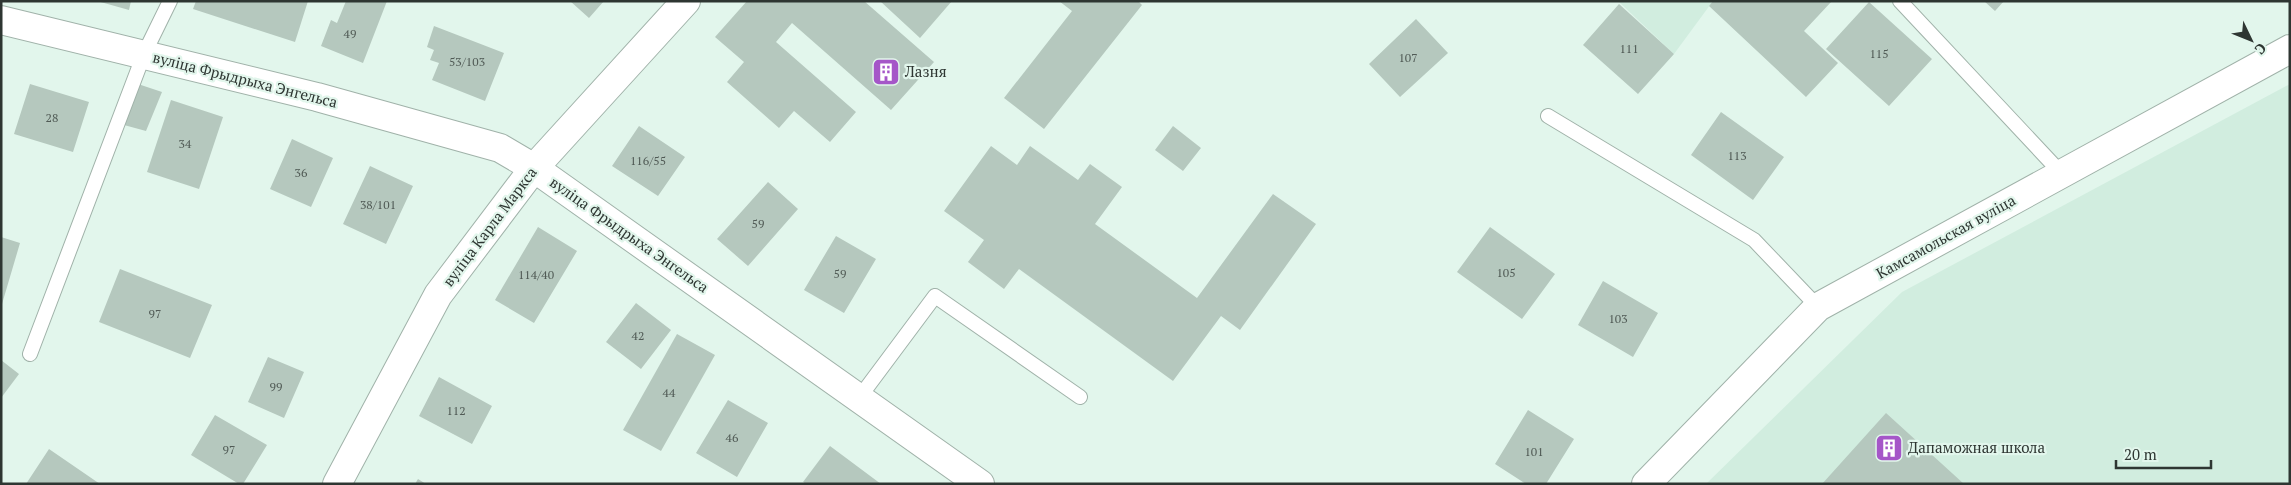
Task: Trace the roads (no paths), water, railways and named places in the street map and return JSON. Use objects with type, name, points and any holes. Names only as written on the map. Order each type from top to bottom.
[{"type":"street","name":"вуліца Карла Маркса","points":[[338,484],[438,295],[534,168],[686,1]]},
{"type":"street","name":"вуліца Фрыдрыха Энгельса","points":[[1,20],[317,97],[500,148],[534,168],[980,484]]},
{"type":"street","name":"Камсамольская вуліца","points":[[1646,484],[1818,307],[2290,49]]},
{"type":"lane","points":[[30,354],[144,54],[170,1]]},
{"type":"lane","points":[[1900,1],[2062,174]]},
{"type":"lane","points":[[1548,116],[1754,240],[1818,307]]},
{"type":"lane","points":[[859,398],[935,296],[1080,398]]},
{"type":"place","name":"Лазня","points":[[886,72]]},
{"type":"place","name":"Дапаможная школа","points":[[1889,448]]}]
